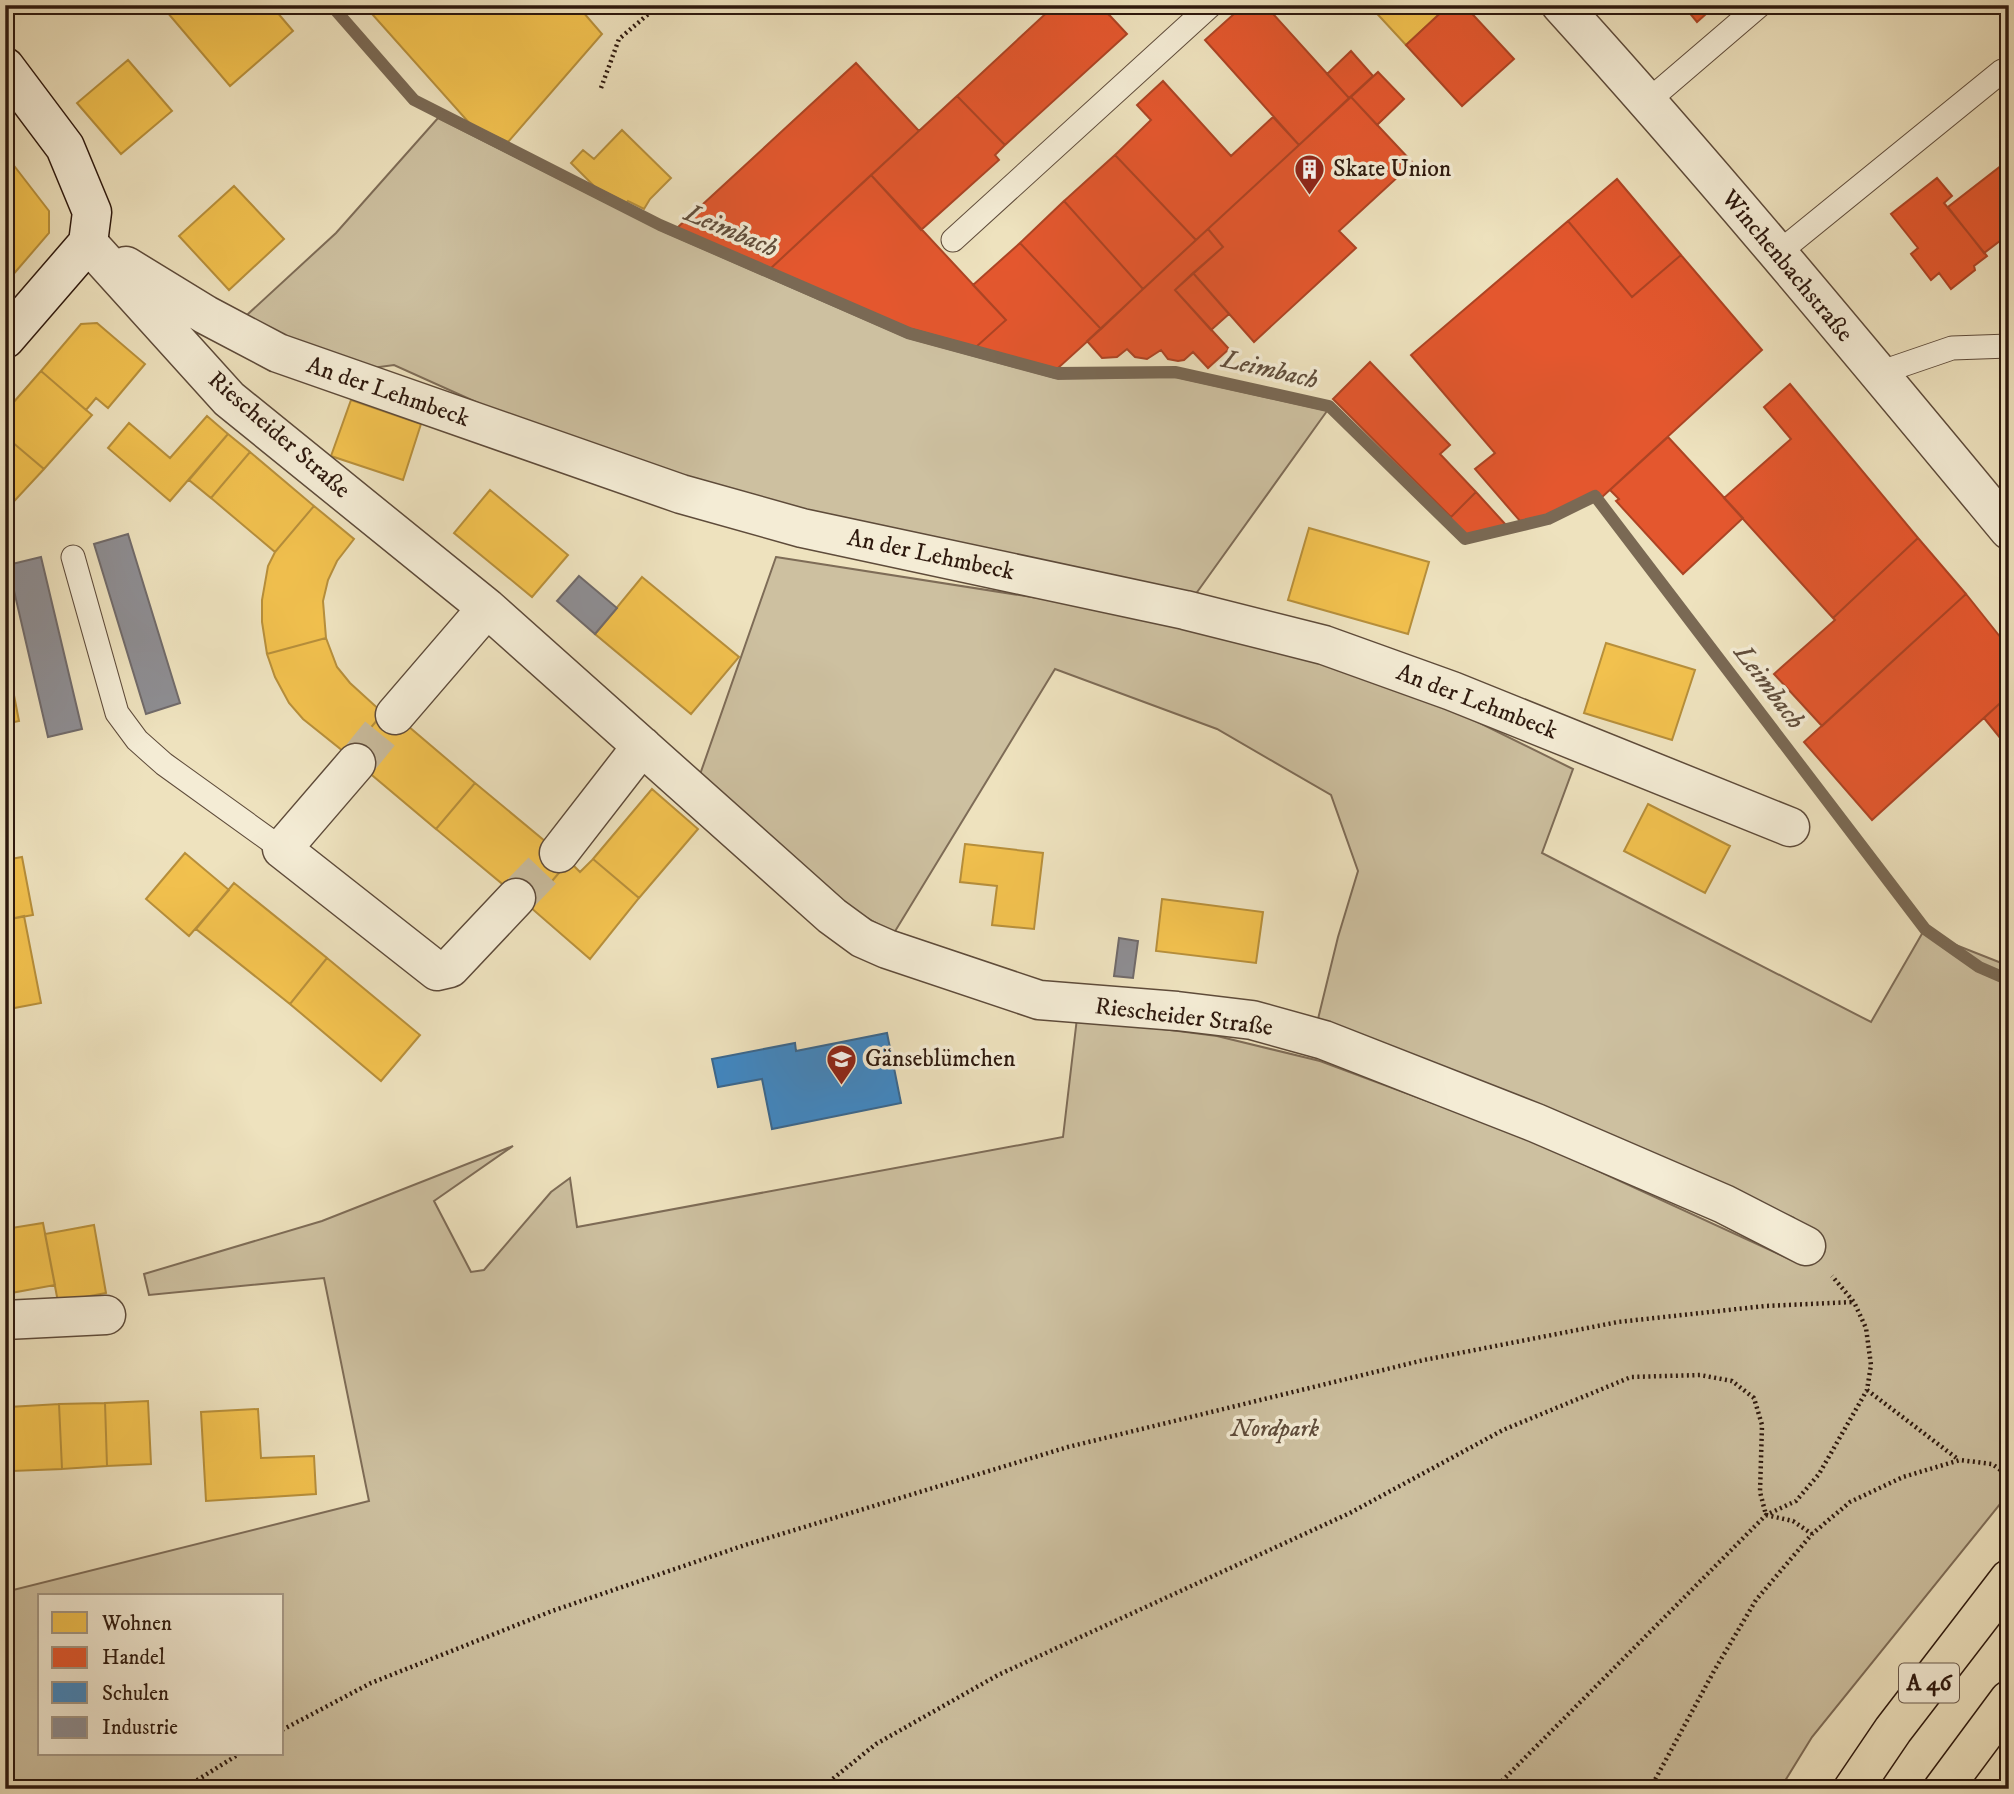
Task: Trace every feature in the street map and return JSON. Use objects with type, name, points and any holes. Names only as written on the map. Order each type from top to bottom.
[{"type":"highway","name":"A 46","points":[[1853,1789],[1894,1730],[2009,1579]]},
{"type":"highway","points":[[1943,1789],[2009,1700]]},
{"type":"street","name":"Winchenbachstraße","points":[[1561,5],[1648,101],[2009,530]]},
{"type":"street","points":[[5,67],[65,148],[92,212],[88,243],[5,339]]},
{"type":"street","name":"Riescheider Straße","points":[[88,243],[229,399],[487,608],[832,916],[862,938],[887,949],[1039,1000],[1252,1020],[1324,1040],[1536,1123],[1724,1204],[1806,1246]]},
{"type":"street","name":"An der Lehmbeck","points":[[88,243],[206,315],[278,353],[681,494],[802,528],[1185,610],[1324,645],[1452,691],[1790,827]]},
{"type":"street","points":[[395,715],[487,608]]},
{"type":"street","points":[[559,853],[642,746]]},
{"type":"street","points":[[356,763],[282,849],[437,971],[450,968],[516,898]]},
{"type":"street","points":[[5,1320],[106,1315]]},
{"type":"lane","points":[[953,240],[1211,5]]},
{"type":"lane","points":[[1648,101],[1760,5]]},
{"type":"lane","points":[[1777,254],[2002,71]]},
{"type":"lane","points":[[1879,373],[1952,348],[2009,346]]},
{"type":"lane","points":[[72,557],[117,713],[137,740],[164,764],[282,849]]},
{"type":"path","points":[[601,88],[619,39],[659,5]]},
{"type":"path","points":[[1494,1789],[1766,1515],[1796,1501],[1819,1474],[1867,1390],[1871,1365],[1866,1328],[1854,1302],[1806,1246]]},
{"type":"path","points":[[284,1729],[371,1683],[552,1611],[745,1545],[1068,1447],[1424,1360],[1618,1322],[1765,1306],[1854,1302]]},
{"type":"path","points":[[820,1789],[876,1744],[998,1675],[1350,1513],[1503,1430],[1631,1377],[1700,1375],[1732,1381],[1754,1398],[1762,1425],[1760,1492],[1766,1515]]},
{"type":"path","points":[[1867,1390],[1960,1460]]},
{"type":"path","points":[[1650,1789],[1756,1600],[1812,1534],[1850,1502],[1903,1477],[1960,1460],[1992,1464],[2009,1476]]},
{"type":"path","points":[[1766,1515],[1793,1521],[1812,1534]]},
{"type":"path","points":[[183,1789],[236,1756]]},
{"type":"green space","points":[[438,118],[665,232],[907,338],[1058,379],[1174,377],[1327,411],[1190,602],[695,492],[485,406],[394,365],[350,371],[235,326],[336,233]]},
{"type":"green space","name":"Nordpark","points":[[776,557],[1070,603],[1304,652],[1431,699],[1573,769],[1542,853],[1871,1022],[1923,932],[2009,966],[2009,1493],[1812,1737],[1780,1789],[5,1789],[5,1592],[369,1501],[324,1278],[149,1295],[144,1274],[322,1221],[513,1146],[434,1201],[471,1272],[484,1270],[551,1192],[570,1178],[577,1227],[1063,1137],[1077,1018],[1217,1036],[1320,1061],[1524,1137],[1794,1261],[1794,1218],[1538,1105],[1318,1019],[1358,871],[1331,795],[1217,729],[1055,669],[894,933],[826,895],[697,783]]},
{"type":"building: Wohnen","points":[[161,5],[271,5],[293,31],[230,86]]},
{"type":"building: Wohnen","points":[[364,5],[577,5],[602,34],[508,142],[471,125]]},
{"type":"building: Wohnen","points":[[1369,5],[1449,5],[1406,45]]},
{"type":"building: Wohnen","points":[[128,60],[172,111],[121,154],[77,103]]},
{"type":"building: Wohnen","points":[[622,130],[671,178],[644,209],[595,187],[571,163],[583,150],[594,159]]},
{"type":"building: Wohnen","points":[[5,154],[49,211],[49,233],[11,277],[5,272]]},
{"type":"building: Wohnen","points":[[234,186],[284,239],[229,290],[179,236]]},
{"type":"building: Wohnen","points":[[97,323],[145,364],[108,408],[96,398],[86,410],[41,371],[81,324]]},
{"type":"building: Wohnen","points":[[41,371],[92,415],[44,469],[5,436],[5,412]]},
{"type":"building: Wohnen","points":[[351,400],[421,424],[403,480],[331,456]]},
{"type":"building: Wohnen","points":[[207,416],[228,434],[170,501],[108,448],[129,423],[170,458]]},
{"type":"building: Wohnen","points":[[228,434],[250,452],[211,498],[189,480]]},
{"type":"building: Wohnen","points":[[5,436],[44,469],[5,511]]},
{"type":"building: Wohnen","points":[[250,452],[314,506],[275,552],[211,498]]},
{"type":"building: Wohnen","points":[[490,490],[568,555],[532,597],[454,533]]},
{"type":"building: Wohnen","points":[[314,506],[354,539],[337,561],[328,580],[323,601],[326,638],[267,654],[262,600],[268,566],[275,552]]},
{"type":"building: Wohnen","points":[[1309,528],[1429,562],[1408,634],[1288,600]]},
{"type":"building: Wohnen","points":[[642,577],[739,657],[691,714],[595,634]]},
{"type":"building: Wohnen","points":[[326,638],[337,667],[350,683],[383,713],[348,755],[303,719],[289,703],[275,677],[267,654]]},
{"type":"building: Wohnen","points":[[1606,643],[1695,670],[1672,740],[1584,713]]},
{"type":"building: Wohnen","points":[[12,685],[19,721],[5,724],[5,687]]},
{"type":"building: Wohnen","points":[[383,713],[395,715],[475,783],[436,829],[348,755]]},
{"type":"building: Wohnen","points":[[475,783],[569,861],[530,907],[436,829]]},
{"type":"building: Wohnen","points":[[652,789],[698,829],[639,898],[593,859]]},
{"type":"building: Wohnen","points":[[1648,804],[1730,846],[1705,893],[1624,851]]},
{"type":"building: Wohnen","points":[[965,844],[1043,853],[1034,929],[992,925],[997,886],[960,882]]},
{"type":"building: Wohnen","points":[[185,853],[229,890],[189,936],[146,899]]},
{"type":"building: Wohnen","points":[[22,857],[33,915],[5,920],[5,860]]},
{"type":"building: Wohnen","points":[[593,859],[639,898],[590,959],[530,907],[569,861],[580,872]]},
{"type":"building: Wohnen","points":[[234,883],[327,958],[290,1004],[196,929]]},
{"type":"building: Wohnen","points":[[1162,899],[1263,912],[1256,963],[1156,951]]},
{"type":"building: Wohnen","points":[[24,916],[41,1003],[9,1009],[5,990],[5,920]]},
{"type":"building: Wohnen","points":[[327,958],[420,1035],[381,1081],[290,1004]]},
{"type":"building: Wohnen","points":[[43,1223],[55,1285],[11,1293],[5,1260],[5,1229]]},
{"type":"building: Wohnen","points":[[94,1225],[106,1293],[58,1302],[45,1234]]},
{"type":"building: Wohnen","points":[[148,1401],[151,1464],[107,1466],[105,1403]]},
{"type":"building: Wohnen","points":[[105,1403],[107,1466],[62,1469],[59,1404]]},
{"type":"building: Wohnen","points":[[59,1404],[62,1469],[12,1471],[9,1407]]},
{"type":"building: Wohnen","points":[[5,1407],[9,1407],[13,1482],[5,1482]]},
{"type":"building: Wohnen","points":[[258,1409],[261,1458],[314,1456],[316,1494],[206,1501],[201,1412]]},
{"type":"building: Handel","points":[[1055,5],[1100,5],[1127,34],[1005,145],[957,96]]},
{"type":"building: Handel","points":[[1100,5],[1120,5],[1109,15]]},
{"type":"building: Handel","points":[[1244,5],[1265,5],[1349,98],[1299,145],[1205,40]]},
{"type":"building: Handel","points":[[1449,5],[1464,5],[1514,59],[1462,106],[1406,45]]},
{"type":"building: Handel","points":[[1683,5],[1716,5],[1697,22]]},
{"type":"building: Handel","points":[[1351,51],[1373,76],[1349,98],[1327,74]]},
{"type":"building: Handel","points":[[856,63],[919,131],[770,269],[677,228]]},
{"type":"building: Handel","points":[[1378,72],[1404,99],[1377,125],[1351,97]]},
{"type":"building: Handel","points":[[1163,81],[1231,156],[1273,117],[1299,145],[1196,240],[1115,155],[1151,120],[1137,105]]},
{"type":"building: Handel","points":[[957,96],[1005,145],[995,155],[999,160],[921,230],[871,175]]},
{"type":"building: Handel","name":"Skate Union","points":[[1351,97],[1413,163],[1339,231],[1356,248],[1254,342],[1193,273],[1223,247],[1208,229]]},
{"type":"building: Handel","points":[[1115,155],[1196,240],[1143,289],[1064,201]]},
{"type":"building: Handel","points":[[2006,162],[2009,166],[2009,234],[1984,253],[1948,207]]},
{"type":"building: Handel","points":[[871,175],[1006,320],[976,347],[908,328],[770,269]]},
{"type":"building: Handel","points":[[1937,178],[1952,196],[1944,203],[1987,256],[1974,266],[1975,270],[1951,289],[1939,273],[1931,280],[1911,254],[1918,248],[1891,214]]},
{"type":"building: Handel","points":[[1617,179],[1681,255],[1632,297],[1568,221]]},
{"type":"building: Handel","points":[[1064,201],[1143,289],[1101,329],[1020,243]]},
{"type":"building: Handel","points":[[1568,221],[1632,297],[1681,255],[1762,350],[1601,498],[1596,491],[1548,515],[1520,521],[1475,469],[1495,453],[1411,355]]},
{"type":"building: Handel","points":[[1208,229],[1223,247],[1175,290],[1229,349],[1208,368],[1193,352],[1184,360],[1178,361],[1168,359],[1161,350],[1147,359],[1135,357],[1127,349],[1117,357],[1102,358],[1087,341]]},
{"type":"building: Handel","points":[[1020,243],[1101,329],[1057,369],[976,347],[1006,320],[973,285]]},
{"type":"building: Handel","points":[[1193,273],[1229,314],[1211,330],[1175,290]]},
{"type":"building: Handel","points":[[1370,362],[1450,445],[1440,454],[1476,492],[1451,517],[1333,399]]},
{"type":"building: Handel","points":[[1790,384],[1918,538],[1833,618],[1724,498],[1791,439],[1764,407]]},
{"type":"building: Handel","points":[[1668,437],[1743,518],[1683,574],[1616,501],[1619,499],[1610,490]]},
{"type":"building: Handel","points":[[1476,492],[1506,525],[1467,535],[1449,519]]},
{"type":"building: Handel","points":[[1918,538],[1966,594],[1822,726],[1774,674],[1835,620],[1833,618]]},
{"type":"building: Handel","points":[[1966,594],[2009,648],[2009,695],[1872,820],[1804,742]]},
{"type":"building: Handel","points":[[2009,695],[2009,749],[1984,718]]},
{"type":"building: Schulen","points":[[887,1033],[901,1103],[772,1129],[762,1079],[718,1087],[712,1059],[795,1043],[796,1051]]},
{"type":"building: Industrie","points":[[128,534],[180,703],[146,714],[94,544]]},
{"type":"building: Industrie","points":[[41,557],[82,729],[48,737],[8,565]]},
{"type":"building: Industrie","points":[[579,576],[617,608],[595,634],[557,601]]},
{"type":"building: Industrie","points":[[1119,938],[1138,941],[1133,978],[1114,976]]},
{"type":"waterway","name":"Leimbach","points":[[331,5],[414,100],[660,225],[909,333],[1056,373],[1176,372],[1329,406],[1465,539],[1548,519],[1595,496],[1925,929],[1979,967],[2009,980]]},
{"type":"tunnel","points":[[356,763],[395,715]]},
{"type":"tunnel","points":[[516,898],[559,853]]},
{"type":"place","name":"Skate Union","points":[[1310,196]]},
{"type":"place","name":"Gänseblümchen","points":[[842,1086]]}]
